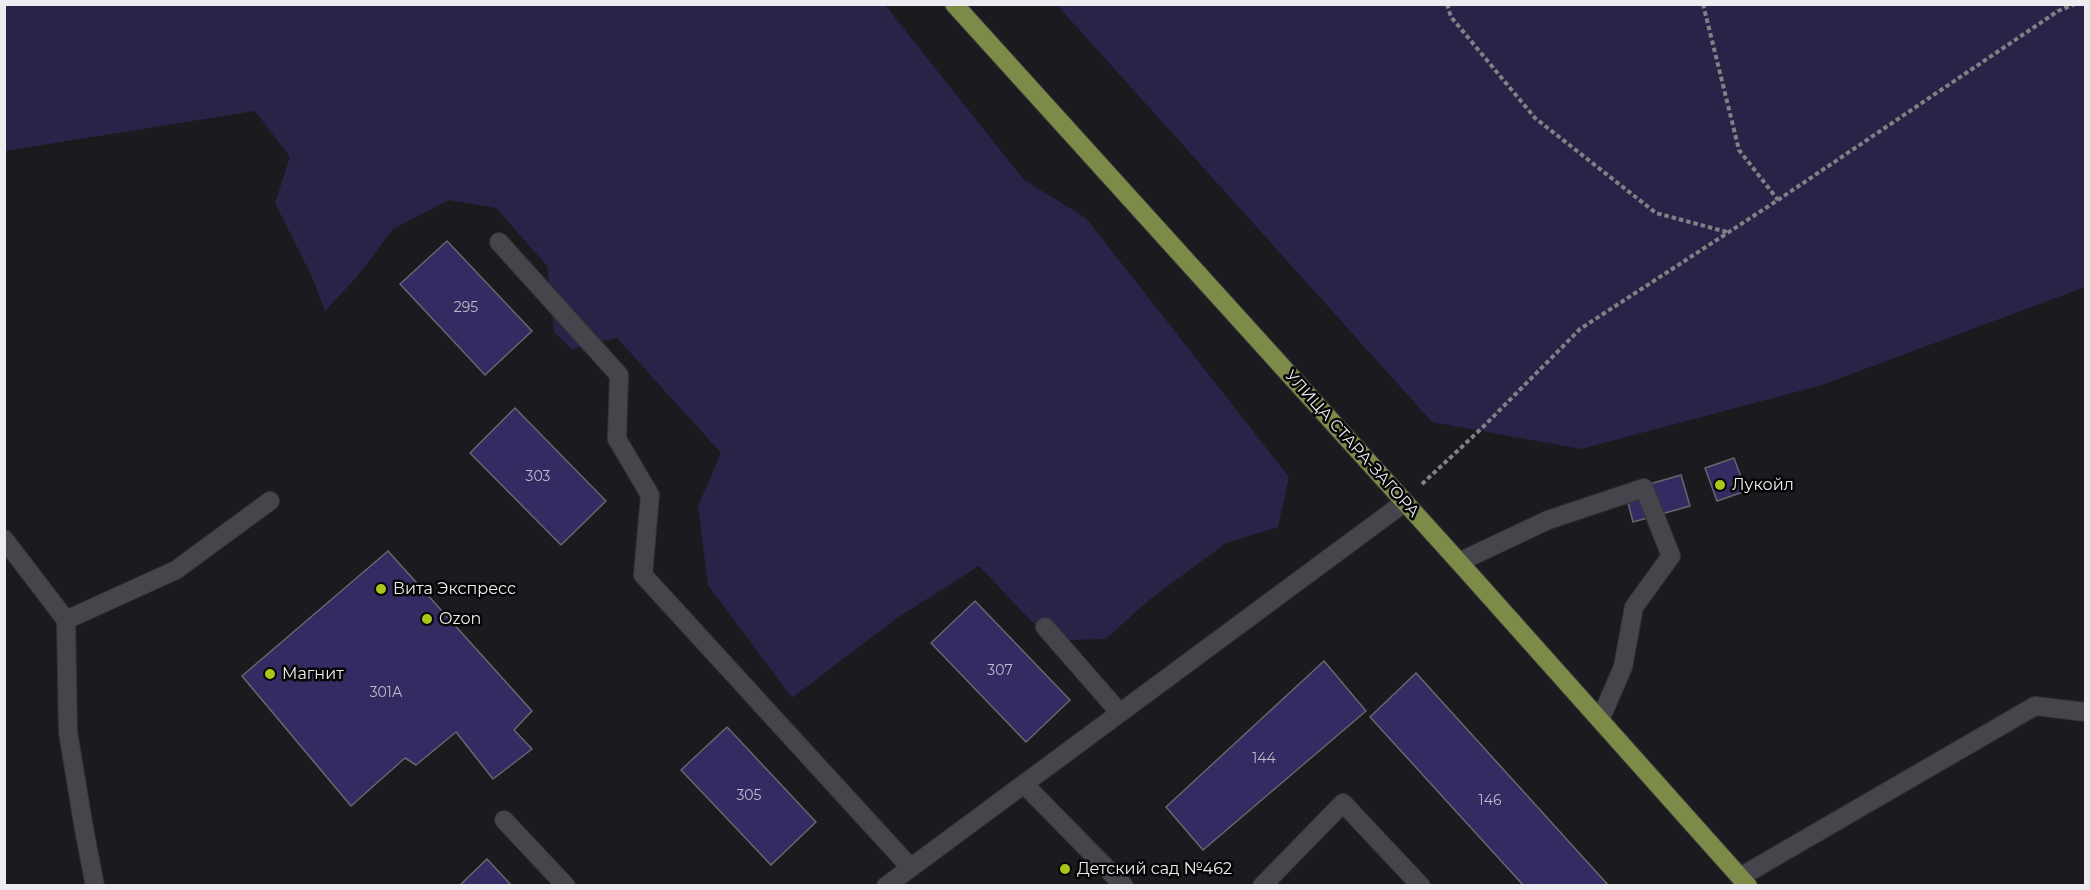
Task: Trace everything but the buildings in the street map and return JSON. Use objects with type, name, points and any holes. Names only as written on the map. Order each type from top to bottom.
[{"type":"main road","name":"УЛИЦА СТАРА-ЗАГОРА","points":[[954,4],[1744,881]]},
{"type":"lane","points":[[499,242],[619,375],[616,439],[650,495],[644,575],[910,867]]},
{"type":"lane","points":[[1459,562],[1548,520],[1644,488],[1671,556],[1634,607],[1623,667],[1600,720]]},
{"type":"lane","points":[[66,620],[176,570],[270,501]]},
{"type":"lane","points":[[886,885],[1405,502]]},
{"type":"lane","points":[[4,539],[66,620],[68,732],[95,885]]},
{"type":"lane","points":[[1045,627],[1120,713]]},
{"type":"lane","points":[[1744,881],[2035,706],[2085,712]]},
{"type":"lane","points":[[1024,784],[1124,885]]},
{"type":"lane","points":[[1262,885],[1343,803],[1420,885]]},
{"type":"lane","points":[[504,820],[566,885]]},
{"type":"path","points":[[1447,4],[1451,17],[1535,118],[1656,213],[1728,233]]},
{"type":"path","points":[[1703,4],[1739,150],[1778,200]]},
{"type":"path","points":[[1405,502],[1580,329],[1778,200],[2058,11],[2075,4]]},
{"type":"shaded area","points":[[5,5],[885,5],[1024,180],[1086,218],[1289,477],[1278,527],[1226,543],[1149,600],[1106,639],[1070,640],[1033,623],[979,566],[897,618],[792,698],[708,585],[698,506],[721,453],[617,338],[572,349],[554,332],[547,266],[496,208],[449,200],[393,229],[356,278],[325,311],[312,277],[275,203],[290,157],[255,111],[5,151]]},
{"type":"shaded area","points":[[1057,5],[2085,5],[2085,287],[1822,385],[1581,449],[1432,422]]},
{"type":"place","name":"Лукойл","points":[[1720,485]]},
{"type":"place","name":"Вита Экспресс","points":[[381,589]]},
{"type":"place","name":"Ozon","points":[[427,619]]},
{"type":"place","name":"Магнит","points":[[270,674]]},
{"type":"place","name":"Детский сад №462","points":[[1065,869]]}]
